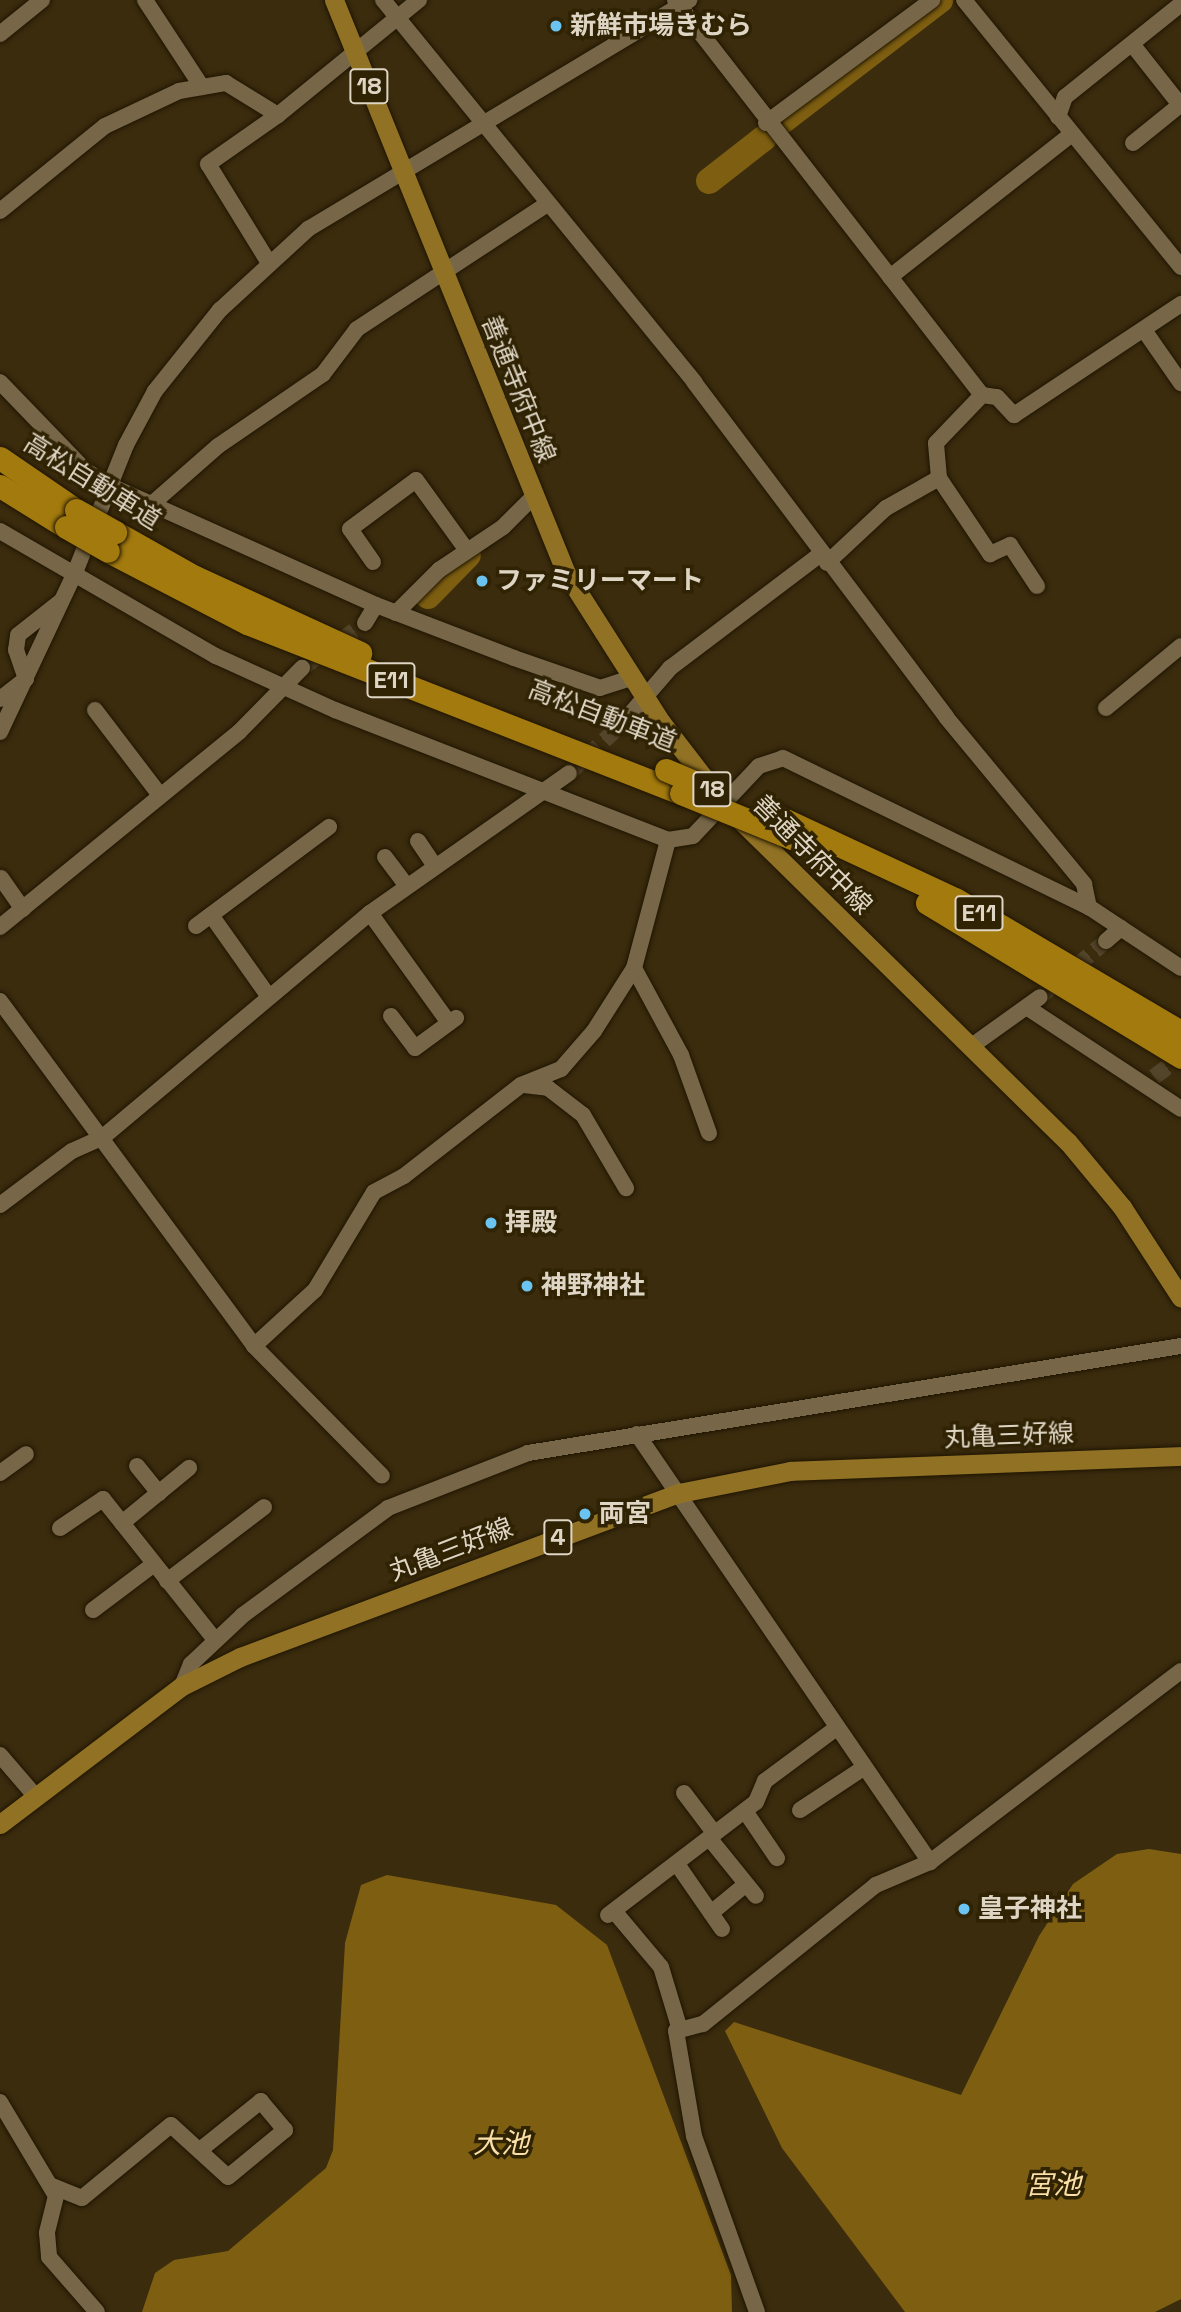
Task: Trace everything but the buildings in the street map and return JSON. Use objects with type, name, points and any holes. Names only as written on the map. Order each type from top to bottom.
[{"type":"highway","name":"高松自動車道","points":[[0,457],[71,518]]},
{"type":"highway","name":"高松自動車道","points":[[0,486],[71,518],[247,623],[797,840],[947,912],[1181,1057]]},
{"type":"highway","name":"高松自動車道","points":[[112,541],[366,656],[766,811],[955,899],[1181,1032]]},
{"type":"main road","name":"善通寺府中線","points":[[334,0],[566,573],[636,686],[724,803],[973,1045],[1122,1207],[1181,1298]]},
{"type":"main road","name":"丸亀三好線","points":[[0,1824],[182,1686],[240,1657],[679,1493],[790,1471],[1181,1456]]},
{"type":"street","points":[[0,34],[42,0]]},
{"type":"street","points":[[145,0],[202,88]]},
{"type":"street","points":[[383,0],[480,126],[694,382],[824,559],[1084,884],[1089,907]]},
{"type":"street","points":[[269,262],[208,164],[278,116],[419,0]]},
{"type":"street","points":[[766,123],[932,0]]},
{"type":"street","points":[[964,0],[1181,267]]},
{"type":"street","points":[[0,732],[63,600],[155,391],[220,310],[269,262],[308,229],[681,2],[766,123],[982,395],[997,397],[1014,415],[1181,304]]},
{"type":"street","points":[[1058,117],[1065,97],[1181,4]]},
{"type":"street","points":[[1132,44],[1181,106],[1133,144]]},
{"type":"street","points":[[0,211],[105,126],[179,91],[226,83],[278,116]]},
{"type":"street","points":[[890,277],[1072,134]]},
{"type":"street","points":[[153,503],[218,446],[323,374],[357,329],[442,269],[546,205]]},
{"type":"street","points":[[1144,330],[1181,383]]},
{"type":"street","points":[[0,382],[85,470],[111,486],[376,605],[600,688],[636,686],[824,559],[886,508],[939,478]]},
{"type":"street","points":[[982,395],[936,443],[939,478],[990,554],[1010,545],[1037,586]]},
{"type":"street","points":[[373,562],[350,529],[416,480],[466,549]]},
{"type":"street","points":[[396,613],[466,549],[533,497]]},
{"type":"street","points":[[0,531],[148,620],[280,684],[668,840],[694,836],[759,766],[783,758],[1089,907],[1181,968]]},
{"type":"street","points":[[26,679],[16,650],[18,635],[63,600]]},
{"type":"street","points":[[365,623],[376,605]]},
{"type":"street","points":[[1106,708],[1181,646]]},
{"type":"street","points":[[0,927],[159,794],[239,732],[280,684],[302,668]]},
{"type":"street","points":[[0,699],[26,679]]},
{"type":"street","points":[[620,726],[636,686]]},
{"type":"street","points":[[95,710],[159,794]]},
{"type":"street","points":[[0,1205],[72,1150],[103,1137],[370,913],[435,866],[547,793],[569,773]]},
{"type":"street","points":[[196,926],[329,827]]},
{"type":"street","points":[[254,1346],[322,1281],[374,1192],[404,1176],[521,1085],[561,1069],[634,968],[668,840]]},
{"type":"street","points":[[418,841],[435,866]]},
{"type":"street","points":[[386,857],[407,886]]},
{"type":"street","points":[[1,878],[23,909]]},
{"type":"street","points":[[370,913],[453,1020],[415,1048],[391,1016]]},
{"type":"street","points":[[211,915],[268,997]]},
{"type":"street","points":[[1106,941],[1121,928]]},
{"type":"street","points":[[634,968],[681,1055],[709,1133]]},
{"type":"street","points":[[0,1001],[103,1137],[254,1346],[382,1476]]},
{"type":"street","points":[[973,1045],[1034,1003],[1150,1080],[1181,1109]]},
{"type":"street","points":[[521,1085],[548,1088],[583,1115],[626,1188]]},
{"type":"street","points":[[182,1686],[191,1664],[215,1640],[317,1558],[418,1493],[528,1453],[1181,1346]]},
{"type":"street","points":[[637,1434],[862,1769],[930,1862]]},
{"type":"street","points":[[0,1473],[26,1454]]},
{"type":"street","points":[[137,1466],[159,1493]]},
{"type":"street","points":[[122,1523],[189,1468]]},
{"type":"street","points":[[60,1528],[103,1499],[215,1640]]},
{"type":"street","points":[[167,1581],[231,1540],[264,1507]]},
{"type":"street","points":[[93,1610],[154,1564]]},
{"type":"street","points":[[680,2030],[703,2024],[876,1885],[930,1862],[1181,1671]]},
{"type":"street","points":[[757,2312],[694,2136],[680,2030],[661,1967],[611,1913],[745,1811],[765,1781],[835,1728]]},
{"type":"street","points":[[0,1755],[37,1798]]},
{"type":"street","points":[[800,1810],[862,1769]]},
{"type":"street","points":[[684,1793],[751,1890],[711,1913]]},
{"type":"street","points":[[745,1811],[777,1858]]},
{"type":"street","points":[[677,1864],[722,1929]]},
{"type":"street","points":[[52,2186],[82,2198],[171,2124],[201,2149],[228,2177],[285,2130],[261,2101],[201,2149]]},
{"type":"street","points":[[0,2102],[52,2186],[57,2205],[47,2233],[49,2257],[97,2312]]},
{"type":"water","name":"宮池","points":[[1149,1849],[1181,1854],[1181,2299],[1155,2312],[905,2312],[782,2148],[725,2031],[734,2022],[961,2095],[1039,1936],[1073,1884],[1117,1854]]},
{"type":"water","name":"大池","points":[[387,1875],[556,1905],[607,1945],[731,2275],[732,2312],[142,2312],[155,2273],[174,2260],[228,2251],[326,2168],[333,2150],[345,1943],[361,1885]]},
{"type":"waterway","points":[[776,126],[940,0]]},
{"type":"waterway","points":[[709,181],[764,138]]},
{"type":"waterway","points":[[428,596],[468,555]]},
{"type":"tunnel","points":[[302,668],[365,623]]},
{"type":"tunnel","points":[[569,773],[620,726]]},
{"type":"tunnel","points":[[1040,997],[1106,941]]},
{"type":"tunnel","points":[[1154,1077],[1181,1057]]},
{"type":"place","name":"新鮮市場きむら","points":[[556,26]]},
{"type":"place","name":"ファミリーマート","points":[[482,581]]},
{"type":"place","name":"拝殿","points":[[491,1223]]},
{"type":"place","name":"神野神社","points":[[527,1286]]},
{"type":"place","name":"両宮","points":[[585,1514]]},
{"type":"place","name":"皇子神社","points":[[964,1909]]}]
